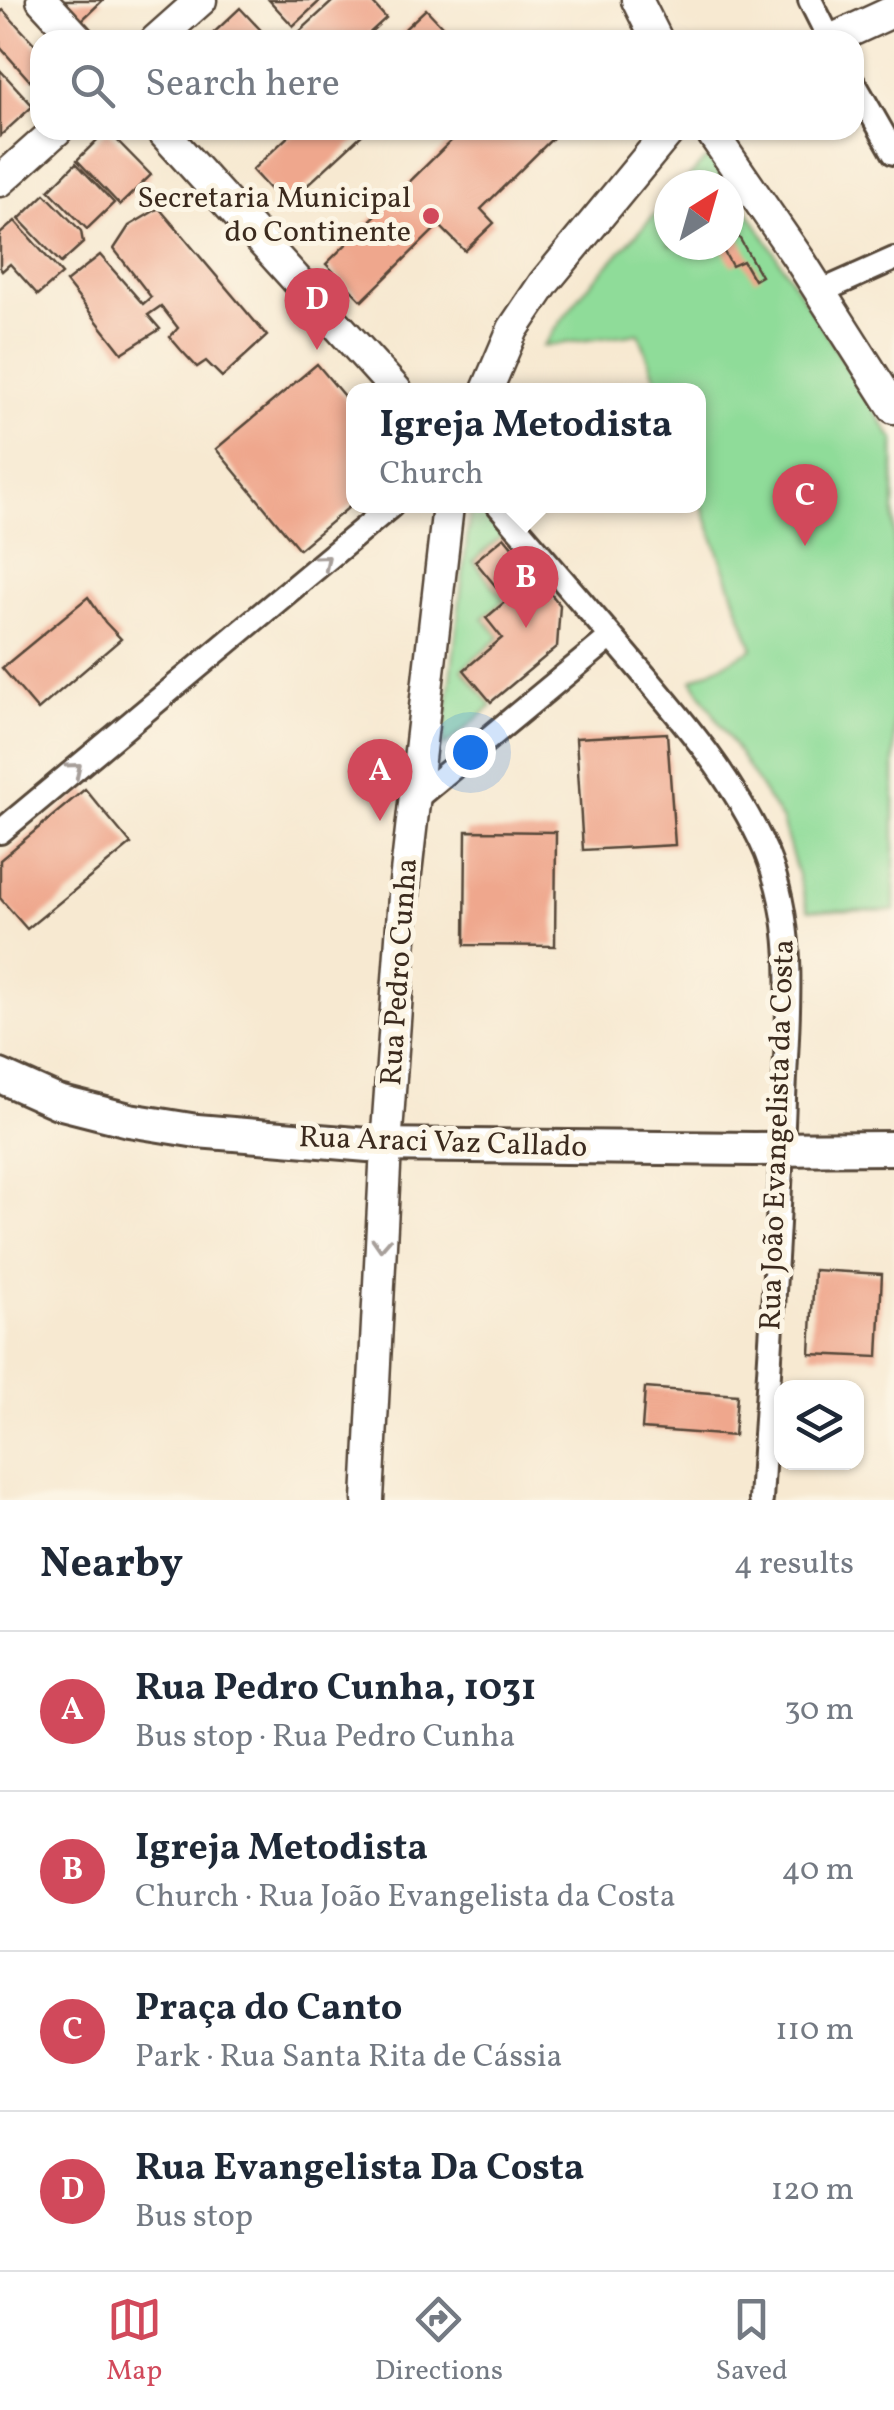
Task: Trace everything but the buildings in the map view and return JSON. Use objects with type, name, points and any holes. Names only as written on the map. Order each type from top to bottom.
[{"type":"main road","name":"Rua Araci Vaz Callado","points":[[0,1076],[58,1102],[128,1120],[197,1131],[386,1147],[894,1148]]},
{"type":"street","points":[[42,0],[70,30]]},
{"type":"street","points":[[167,30],[201,0]]},
{"type":"street","points":[[637,0],[653,30]]},
{"type":"street","points":[[810,0],[825,30]]},
{"type":"street","points":[[852,30],[894,11]]},
{"type":"street","points":[[864,100],[894,153]]},
{"type":"street","points":[[0,181],[46,140]]},
{"type":"street","points":[[169,140],[390,383]]},
{"type":"street","points":[[490,383],[513,330],[544,283],[662,140]]},
{"type":"street","points":[[717,140],[894,408]]},
{"type":"street","points":[[820,292],[894,260]]},
{"type":"street","points":[[0,832],[383,513]]},
{"type":"street","name":"Rua Pedro Cunha","points":[[368,1500],[386,1147],[404,901],[447,513]]},
{"type":"street","name":"Rua João Evangelista da Costa","points":[[505,513],[706,752],[739,800],[766,854],[784,910],[789,962],[782,1149],[761,1500]]},
{"type":"street","points":[[414,800],[611,637]]},
{"type":"green space","points":[[715,159],[722,170],[695,170],[704,160]]},
{"type":"green space","points":[[744,205],[894,441],[894,911],[808,910],[782,821],[692,680],[753,649],[705,513],[706,383],[657,383],[639,333],[543,346],[583,292],[654,215],[654,260],[744,260]]},
{"type":"green space","points":[[485,513],[503,535],[473,561],[504,600],[483,618],[500,637],[462,669],[492,706],[443,747],[470,514]]},
{"type":"place","name":"Secretaria Municipal do Continente","points":[[431,216]]},
{"type":"place","name":"Rua Evangelista Da Costa","points":[[317,350]]},
{"type":"place","name":"Praça do Canto","points":[[805,546]]},
{"type":"place","name":"Igreja Metodista","points":[[526,628]]},
{"type":"place","name":"Rua Pedro Cunha, 1031","points":[[380,821]]}]
